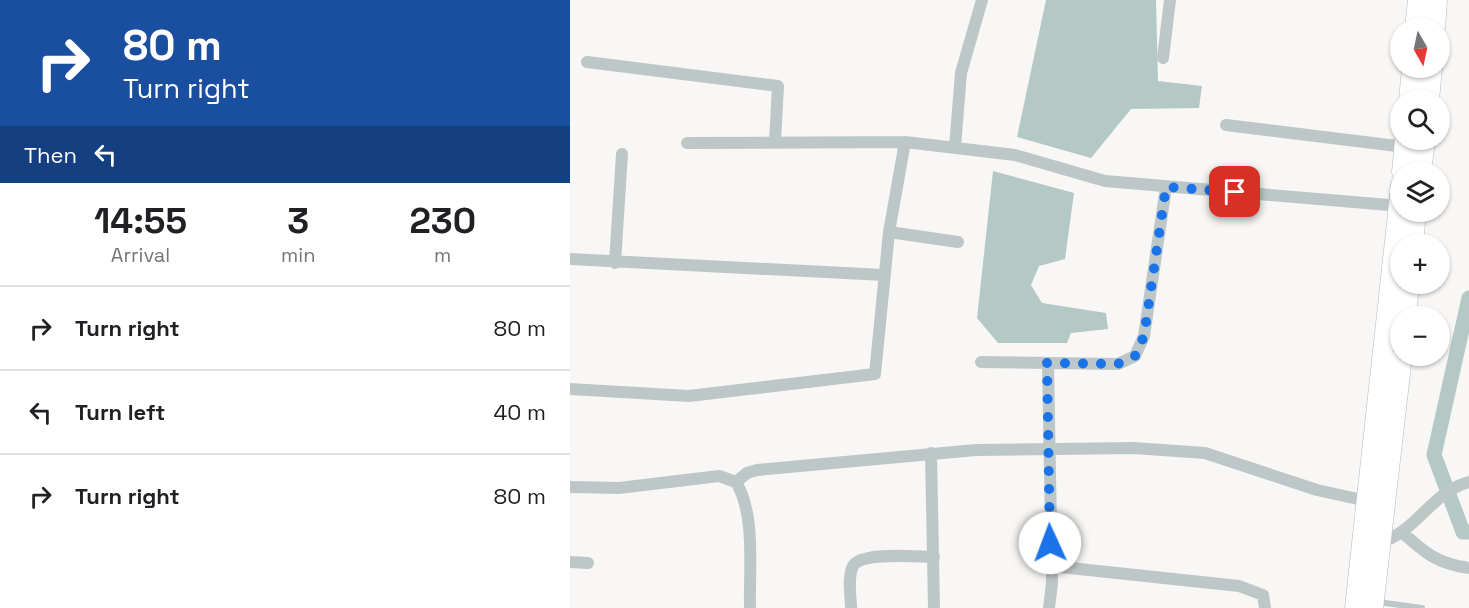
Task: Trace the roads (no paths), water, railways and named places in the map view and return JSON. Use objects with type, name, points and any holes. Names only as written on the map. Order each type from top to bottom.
[{"type":"main road","points":[[1416,18],[1418,0]]},
{"type":"main road","points":[[1436,18],[1437,0]]},
{"type":"main road","points":[[1372,544],[1367,501],[1403,222]]},
{"type":"main road","points":[[1368,606],[1372,544],[1400,366]]},
{"type":"street","points":[[955,147],[961,73],[982,0]]},
{"type":"street","points":[[1163,58],[1170,0]]},
{"type":"street","points":[[586,62],[778,86],[775,142]]},
{"type":"street","points":[[1226,125],[1390,141]]},
{"type":"street","points":[[570,389],[689,396],[874,374],[888,232],[905,142]]},
{"type":"street","points":[[687,143],[905,142],[1015,155],[1105,181],[1390,207]]},
{"type":"street","points":[[615,263],[622,154]]},
{"type":"street","points":[[981,362],[1118,364],[1135,356],[1144,336],[1166,187]]},
{"type":"street","points":[[888,232],[958,242]]},
{"type":"street","points":[[570,259],[884,275]]},
{"type":"street","points":[[1047,363],[1051,566],[1051,599],[1048,608]]},
{"type":"street","points":[[736,482],[757,470],[931,453],[1049,448],[1134,448],[1204,453],[1317,490],[1367,501]]},
{"type":"street","points":[[931,453],[934,608]]},
{"type":"street","points":[[570,487],[619,488],[719,476],[736,482],[745,502],[748,520],[750,608]]},
{"type":"street","points":[[1372,544],[1402,533],[1455,486],[1469,482]]},
{"type":"street","points":[[1402,533],[1426,554],[1440,562],[1469,568]]},
{"type":"street","points":[[851,608],[852,570],[860,560],[885,556],[934,557]]},
{"type":"street","points":[[570,562],[588,563]]},
{"type":"street","points":[[1051,566],[1239,585],[1263,595],[1265,608]]},
{"type":"lane","points":[[1368,606],[1422,608]]},
{"type":"waterway","points":[[1469,298],[1434,455],[1463,532],[1469,532]]}]
